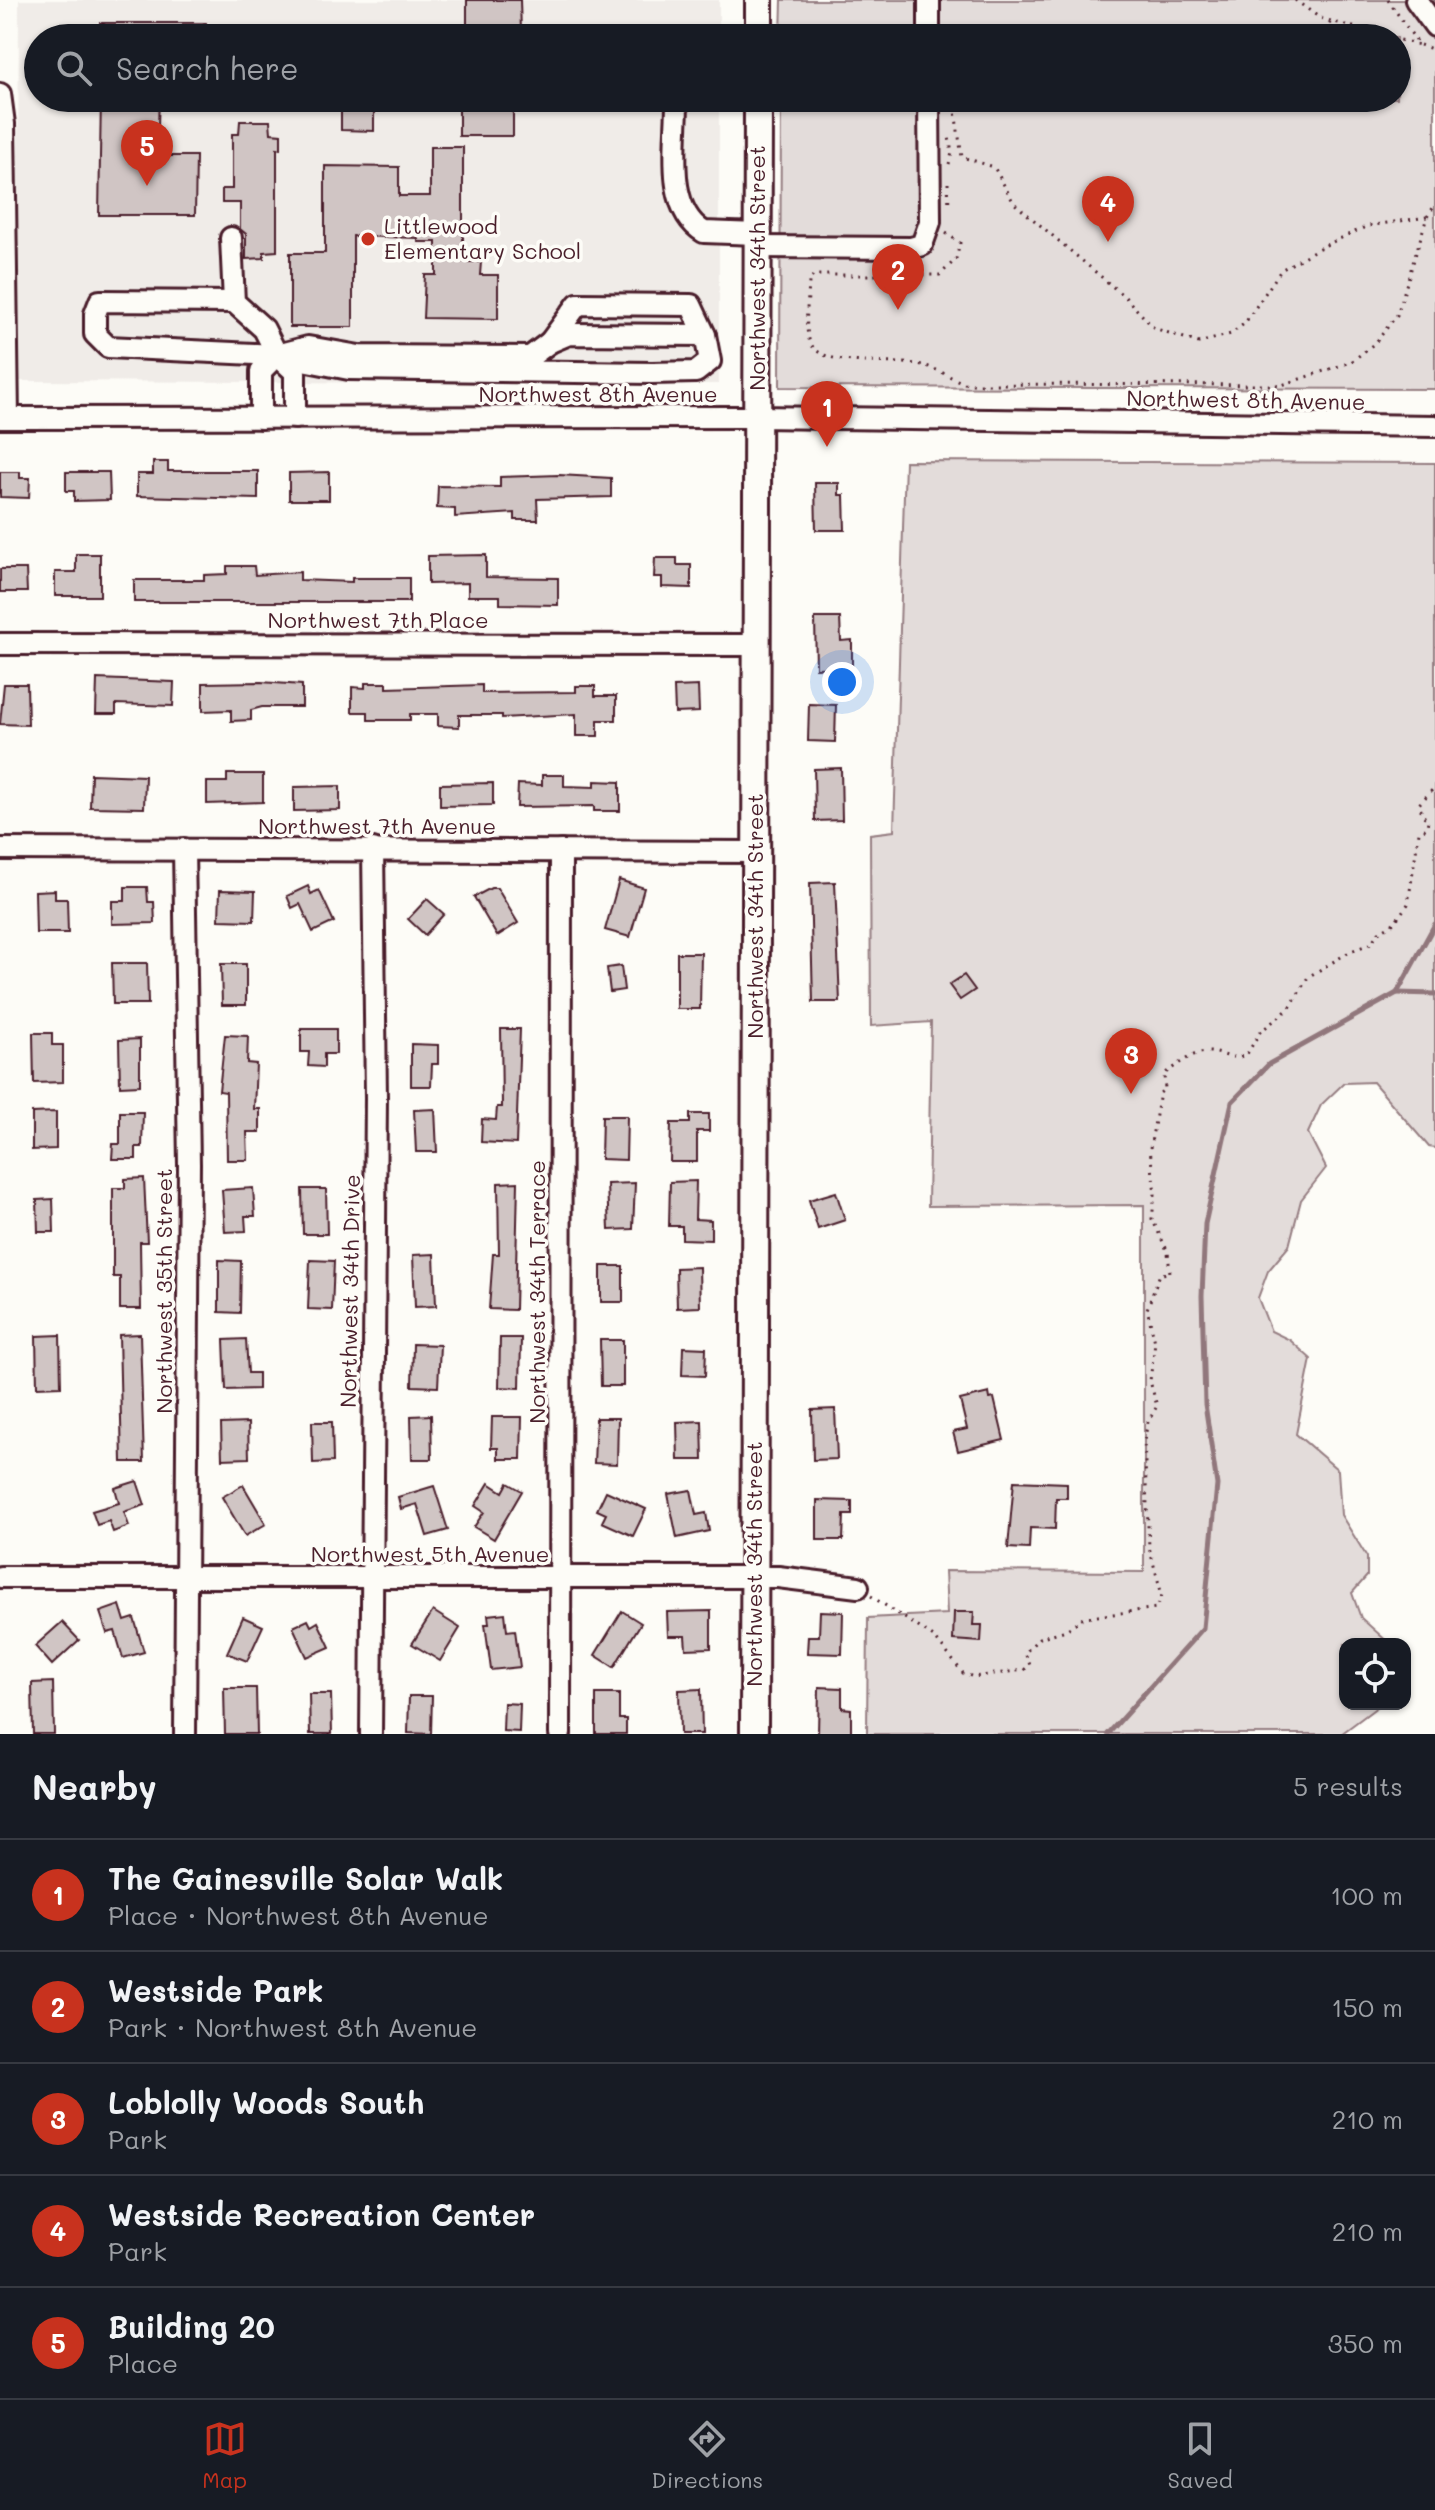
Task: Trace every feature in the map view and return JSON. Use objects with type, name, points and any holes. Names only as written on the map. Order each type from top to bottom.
[{"type":"main road","points":[[759,0],[759,24]]},
{"type":"main road","name":"Northwest 34th Street","points":[[754,1734],[758,112]]},
{"type":"street","points":[[929,0],[932,24]]},
{"type":"street","points":[[1416,0],[1435,26]]},
{"type":"street","points":[[1,96],[4,418]]},
{"type":"street","points":[[677,112],[677,185],[693,226],[704,232],[757,241],[911,248],[922,245],[930,222],[929,112]]},
{"type":"street","points":[[231,238],[234,302]]},
{"type":"street","points":[[295,418],[295,372],[277,355],[264,329],[234,302],[100,301],[95,314],[95,334],[108,347],[277,355],[349,369],[696,372],[710,361],[705,335],[691,305],[578,304],[550,342]]},
{"type":"street","points":[[261,418],[261,371],[277,355],[308,347],[359,356],[530,357],[550,342],[569,334],[705,335]]},
{"type":"street","name":"Northwest 8th Avenue","points":[[4,418],[756,417],[1435,426]]},
{"type":"street","name":"Northwest 7th Place","points":[[0,644],[755,645]]},
{"type":"street","name":"Northwest 7th Avenue","points":[[0,849],[755,852]]},
{"type":"street","name":"Northwest 35th Street","points":[[184,849],[189,1164],[185,1734]]},
{"type":"street","name":"Northwest 34th Drive","points":[[371,1734],[376,1098],[373,849]]},
{"type":"street","name":"Northwest 34th Terrace","points":[[560,1734],[561,851]]},
{"type":"street","name":"Northwest 5th Avenue","points":[[0,1577],[753,1578],[823,1580],[858,1587]]},
{"type":"path","points":[[1295,0],[1320,18],[1342,24]]},
{"type":"path","points":[[1388,0],[1405,24]]},
{"type":"path","points":[[1411,33],[1419,45]]},
{"type":"path","points":[[1411,43],[1435,50]]},
{"type":"path","points":[[955,112],[962,157],[994,167],[1014,203],[1125,297],[1154,328],[1199,343],[1231,334],[1245,323],[1281,270],[1317,249],[1368,226],[1427,217]]},
{"type":"path","points":[[945,129],[952,153],[947,170]]},
{"type":"path","points":[[947,179],[952,196],[948,210]]},
{"type":"path","points":[[945,228],[952,240],[960,243],[956,259],[940,275],[814,275],[809,280],[808,326],[815,350],[826,357],[843,360],[924,365],[967,384],[1282,385],[1351,362],[1376,342],[1397,315],[1427,217],[1435,205]]},
{"type":"path","points":[[858,1587],[935,1638],[955,1665],[973,1677],[1024,1670],[1030,1665],[1025,1653],[1039,1638],[1066,1630],[1083,1618],[1157,1608],[1162,1595],[1149,1547],[1144,1441],[1148,1422],[1157,1406],[1150,1381],[1155,1342],[1147,1309],[1160,1274],[1170,1273],[1168,1252],[1152,1219],[1155,1194],[1150,1148],[1160,1093],[1165,1089],[1164,1074],[1200,1053],[1240,1058],[1247,1054],[1260,1032],[1290,1008],[1303,981],[1351,951],[1370,944],[1394,923],[1408,904],[1419,832],[1427,828],[1428,819],[1423,816],[1419,804],[1435,787]]},
{"type":"shaded area","name":"Littlewood Elementary School","points":[[19,0],[719,0],[719,24],[24,24],[24,112],[719,112],[719,384],[17,381]]},
{"type":"shaded area","points":[[782,0],[1435,0],[1435,389],[780,387],[781,112],[1411,112],[1411,24],[781,24]]},
{"type":"shaded area","points":[[905,461],[1435,463],[1435,1148],[1429,1147],[1373,1082],[1344,1083],[1321,1105],[1308,1133],[1326,1168],[1301,1200],[1289,1246],[1268,1271],[1258,1298],[1271,1331],[1290,1340],[1311,1359],[1296,1434],[1338,1470],[1341,1515],[1367,1557],[1367,1576],[1352,1593],[1361,1618],[1383,1638],[1339,1638],[1339,1710],[1373,1710],[1341,1734],[867,1734],[868,1618],[947,1614],[945,1571],[1144,1572],[1144,1205],[928,1206],[931,1022],[871,1026],[870,834],[894,831]]},
{"type":"building","points":[[467,0],[520,0],[521,24],[467,24]]},
{"type":"building","points":[[206,23],[206,24],[100,24]]},
{"type":"building","points":[[101,112],[158,112],[158,125],[154,124],[157,156],[196,156],[195,215],[99,215]]},
{"type":"building","points":[[341,112],[374,112],[374,131],[341,130]]},
{"type":"building","points":[[459,112],[513,112],[513,136],[459,136]]},
{"type":"building","points":[[240,121],[270,121],[271,133],[281,134],[281,149],[277,148],[277,251],[264,252],[264,258],[246,259],[246,234],[240,229],[240,203],[222,203],[222,189],[232,189],[232,134],[239,134]]},
{"type":"building","points":[[430,147],[463,147],[463,262],[481,262],[480,275],[498,275],[498,319],[423,318],[425,275],[436,275],[436,242],[418,242],[418,238],[353,236],[353,327],[290,327],[290,253],[325,253],[325,166],[399,167],[399,196],[430,196]]},
{"type":"building","points":[[153,462],[168,462],[168,471],[258,471],[258,499],[137,496],[137,474],[153,474]]},
{"type":"building","points":[[0,472],[20,472],[20,478],[30,478],[29,498],[0,497]]},
{"type":"building","points":[[66,472],[109,472],[110,500],[74,501],[74,491],[66,491]]},
{"type":"building","points":[[329,472],[329,500],[289,500],[289,473]]},
{"type":"building","points":[[559,475],[611,478],[611,497],[537,499],[538,520],[515,520],[515,513],[455,517],[455,509],[437,508],[438,486],[500,487],[500,477]]},
{"type":"building","points":[[815,483],[839,483],[839,495],[844,495],[845,530],[816,530]]},
{"type":"building","points":[[76,554],[100,554],[100,596],[55,596],[55,572],[76,572]]},
{"type":"building","points":[[486,555],[486,577],[558,578],[558,605],[500,604],[500,596],[468,596],[468,583],[428,584],[428,556]]},
{"type":"building","points":[[655,558],[677,558],[677,565],[691,565],[691,588],[662,587],[662,577],[654,577]]},
{"type":"building","points":[[227,566],[254,566],[255,575],[300,572],[300,580],[352,582],[352,578],[409,578],[409,602],[134,602],[134,580],[204,580],[204,575],[227,574]]},
{"type":"building","points":[[0,569],[26,569],[27,592],[0,592]]},
{"type":"building","points":[[815,618],[840,618],[841,641],[852,640],[852,667],[816,668]]},
{"type":"building","points":[[97,679],[174,682],[173,706],[116,704],[116,714],[96,714]]},
{"type":"building","points":[[203,683],[302,685],[302,707],[262,707],[251,710],[251,720],[231,721],[231,710],[203,711]]},
{"type":"building","points":[[365,683],[387,683],[387,688],[482,685],[482,693],[576,692],[576,686],[595,686],[595,696],[616,696],[616,720],[598,720],[598,736],[576,736],[576,714],[502,718],[502,715],[459,715],[459,727],[438,726],[438,714],[410,714],[410,720],[368,720],[368,712],[352,712],[352,687],[365,688]]},
{"type":"building","points":[[4,684],[27,684],[28,725],[0,724]]},
{"type":"building","points":[[698,686],[699,712],[675,713],[674,687]]},
{"type":"building","points":[[809,704],[836,705],[835,742],[808,741]]},
{"type":"building","points":[[841,768],[842,820],[815,821],[814,769]]},
{"type":"building","points":[[91,774],[145,776],[144,808],[90,807]]},
{"type":"building","points":[[227,774],[263,774],[263,802],[207,804],[207,782],[227,782]]},
{"type":"building","points":[[542,775],[564,775],[564,786],[595,787],[595,781],[620,782],[620,811],[594,811],[594,806],[517,807],[518,784],[542,785]]},
{"type":"building","points":[[493,783],[493,805],[440,806],[440,784]]},
{"type":"building","points":[[340,786],[340,810],[294,811],[294,787]]},
{"type":"building","points":[[619,880],[644,888],[630,937],[605,930]]},
{"type":"building","points":[[835,882],[840,1002],[813,1002],[810,883]]},
{"type":"building","points":[[308,886],[311,894],[319,890],[334,922],[313,932],[300,904],[292,908],[287,896]]},
{"type":"building","points":[[125,887],[147,887],[148,902],[154,902],[155,923],[112,924],[112,901],[125,901]]},
{"type":"building","points":[[497,888],[518,923],[497,936],[474,897]]},
{"type":"building","points":[[55,890],[55,899],[67,899],[68,933],[36,933],[35,891]]},
{"type":"building","points":[[220,890],[255,891],[254,921],[219,920]]},
{"type":"building","points":[[427,899],[444,914],[425,935],[408,919]]},
{"type":"building","points":[[677,953],[701,953],[700,1009],[677,1009]]},
{"type":"building","points":[[112,963],[147,963],[148,1004],[113,1004]]},
{"type":"building","points":[[221,964],[246,964],[246,1005],[222,1005]]},
{"type":"building","points":[[621,966],[624,990],[610,992],[607,968]]},
{"type":"building","points":[[964,975],[975,990],[960,1000],[949,985]]},
{"type":"building","points":[[301,1029],[336,1029],[336,1054],[324,1054],[324,1067],[308,1066],[309,1052],[301,1052]]},
{"type":"building","points":[[501,1029],[520,1029],[516,1144],[481,1142],[482,1119],[496,1120],[497,1107],[502,1107]]},
{"type":"building","points":[[33,1033],[52,1033],[52,1045],[63,1045],[63,1082],[34,1083]]},
{"type":"building","points":[[225,1035],[248,1036],[247,1063],[256,1064],[254,1109],[260,1109],[260,1132],[247,1132],[248,1160],[227,1160],[226,1092],[219,1091]]},
{"type":"building","points":[[140,1039],[140,1085],[120,1086],[119,1040]]},
{"type":"building","points":[[411,1044],[438,1045],[438,1064],[432,1064],[431,1086],[411,1086]]},
{"type":"building","points":[[435,1109],[437,1152],[416,1152],[414,1110]]},
{"type":"building","points":[[56,1112],[56,1149],[32,1150],[32,1113]]},
{"type":"building","points":[[120,1112],[143,1112],[142,1147],[136,1147],[136,1159],[112,1159],[113,1144],[120,1144]]},
{"type":"building","points":[[690,1114],[709,1114],[709,1131],[697,1131],[697,1162],[670,1162],[671,1123],[690,1123]]},
{"type":"building","points":[[602,1116],[627,1116],[626,1160],[601,1159]]},
{"type":"building","points":[[144,1178],[147,1242],[140,1242],[141,1309],[120,1309],[120,1277],[113,1277],[113,1188],[125,1188],[125,1179]]},
{"type":"building","points":[[696,1181],[695,1219],[711,1220],[711,1240],[682,1239],[682,1226],[669,1226],[670,1182]]},
{"type":"building","points":[[518,1182],[515,1310],[489,1309],[493,1254],[499,1254],[498,1183]]},
{"type":"building","points":[[635,1183],[633,1229],[609,1230],[607,1184]]},
{"type":"building","points":[[253,1188],[255,1216],[245,1216],[246,1231],[225,1232],[222,1190]]},
{"type":"building","points":[[302,1189],[326,1189],[327,1234],[303,1234]]},
{"type":"building","points":[[836,1192],[845,1220],[818,1229],[809,1200]]},
{"type":"building","points":[[53,1199],[54,1232],[38,1232],[37,1200]]},
{"type":"building","points":[[434,1254],[436,1306],[415,1307],[413,1255]]},
{"type":"building","points":[[219,1260],[241,1261],[240,1313],[219,1312]]},
{"type":"building","points":[[310,1260],[334,1261],[332,1310],[308,1309]]},
{"type":"building","points":[[601,1266],[623,1266],[623,1302],[601,1302]]},
{"type":"building","points":[[699,1267],[700,1307],[677,1308],[676,1268]]},
{"type":"building","points":[[140,1334],[144,1462],[122,1462],[119,1335]]},
{"type":"building","points":[[60,1335],[61,1386],[37,1387],[36,1336]]},
{"type":"building","points":[[500,1338],[521,1338],[520,1388],[499,1387]]},
{"type":"building","points":[[246,1339],[248,1373],[258,1373],[258,1389],[226,1390],[224,1340]]},
{"type":"building","points":[[600,1340],[623,1340],[623,1386],[601,1386]]},
{"type":"building","points":[[413,1344],[440,1345],[438,1387],[412,1386]]},
{"type":"building","points":[[683,1347],[706,1348],[705,1376],[682,1375]]},
{"type":"building","points":[[989,1393],[990,1399],[994,1398],[1004,1440],[958,1451],[953,1432],[967,1429],[960,1400]]},
{"type":"building","points":[[835,1409],[837,1459],[813,1460],[812,1410]]},
{"type":"building","points":[[431,1415],[432,1459],[412,1459],[411,1416]]},
{"type":"building","points":[[492,1417],[522,1417],[521,1459],[498,1459],[498,1448],[491,1448]]},
{"type":"building","points":[[596,1418],[618,1418],[617,1464],[594,1463]]},
{"type":"building","points":[[702,1421],[703,1460],[678,1460],[677,1422]]},
{"type":"building","points":[[312,1422],[332,1422],[333,1462],[313,1463]]},
{"type":"building","points":[[248,1423],[249,1458],[222,1459],[221,1424]]},
{"type":"building","points":[[137,1481],[145,1505],[124,1512],[129,1526],[113,1532],[109,1521],[97,1525],[92,1511],[119,1503],[115,1488]]},
{"type":"building","points":[[1014,1481],[1067,1483],[1067,1498],[1056,1498],[1055,1529],[1030,1528],[1029,1549],[1008,1548]]},
{"type":"building","points":[[489,1483],[503,1492],[508,1483],[522,1491],[494,1539],[474,1527],[484,1512],[475,1506]]},
{"type":"building","points":[[243,1485],[266,1524],[245,1536],[222,1497]]},
{"type":"building","points":[[434,1486],[448,1530],[427,1536],[417,1504],[401,1509],[398,1497]]},
{"type":"building","points":[[691,1490],[696,1515],[706,1513],[709,1531],[677,1538],[668,1494]]},
{"type":"building","points":[[606,1491],[646,1509],[633,1536],[602,1522],[606,1514],[597,1510]]},
{"type":"building","points":[[817,1500],[852,1501],[852,1515],[844,1515],[843,1540],[817,1540]]},
{"type":"building","points":[[120,1605],[125,1621],[134,1618],[144,1652],[123,1658],[115,1631],[107,1633],[100,1612]]},
{"type":"building","points":[[433,1611],[460,1628],[440,1661],[412,1644]]},
{"type":"building","points":[[622,1611],[641,1623],[614,1667],[595,1655]]},
{"type":"building","points":[[711,1611],[711,1648],[686,1649],[685,1636],[668,1636],[667,1612]]},
{"type":"building","points":[[820,1611],[843,1612],[842,1654],[807,1653],[808,1636],[819,1636]]},
{"type":"building","points":[[954,1612],[974,1612],[973,1625],[982,1625],[981,1642],[953,1640]]},
{"type":"building","points":[[505,1613],[507,1631],[515,1630],[520,1667],[491,1670],[485,1624],[489,1624],[488,1615]]},
{"type":"building","points":[[243,1617],[263,1626],[247,1661],[227,1653]]},
{"type":"building","points":[[308,1620],[311,1626],[318,1622],[330,1647],[307,1657],[293,1627]]},
{"type":"building","points":[[62,1622],[79,1640],[52,1665],[35,1646]]},
{"type":"building","points":[[53,1682],[54,1734],[33,1734],[32,1683]]},
{"type":"building","points":[[819,1687],[842,1688],[842,1708],[851,1709],[851,1734],[818,1734]]},
{"type":"building","points":[[224,1688],[256,1688],[257,1734],[225,1734]]},
{"type":"building","points":[[701,1689],[702,1734],[680,1734],[679,1690]]},
{"type":"building","points":[[309,1694],[331,1694],[332,1734],[310,1734]]},
{"type":"building","points":[[596,1694],[619,1694],[619,1719],[626,1719],[626,1734],[596,1734]]},
{"type":"building","points":[[409,1696],[432,1696],[431,1734],[408,1733]]},
{"type":"building","points":[[504,1703],[520,1704],[519,1732],[503,1731]]},
{"type":"waterway","points":[[1108,1734],[1203,1628],[1217,1485],[1205,1404],[1202,1296],[1205,1224],[1232,1102],[1269,1064],[1397,993],[1435,924]]},
{"type":"waterway","points":[[1397,993],[1435,994]]},
{"type":"place","name":"Building 20","points":[[147,186]]},
{"type":"place","name":"Littlewood Elementary School","points":[[368,239]]},
{"type":"place","name":"Westside Recreation Center","points":[[1108,242]]},
{"type":"place","name":"Westside Park","points":[[898,310]]},
{"type":"place","name":"The Gainesville Solar Walk","points":[[827,447]]},
{"type":"place","name":"Loblolly Woods South","points":[[1131,1094]]}]
